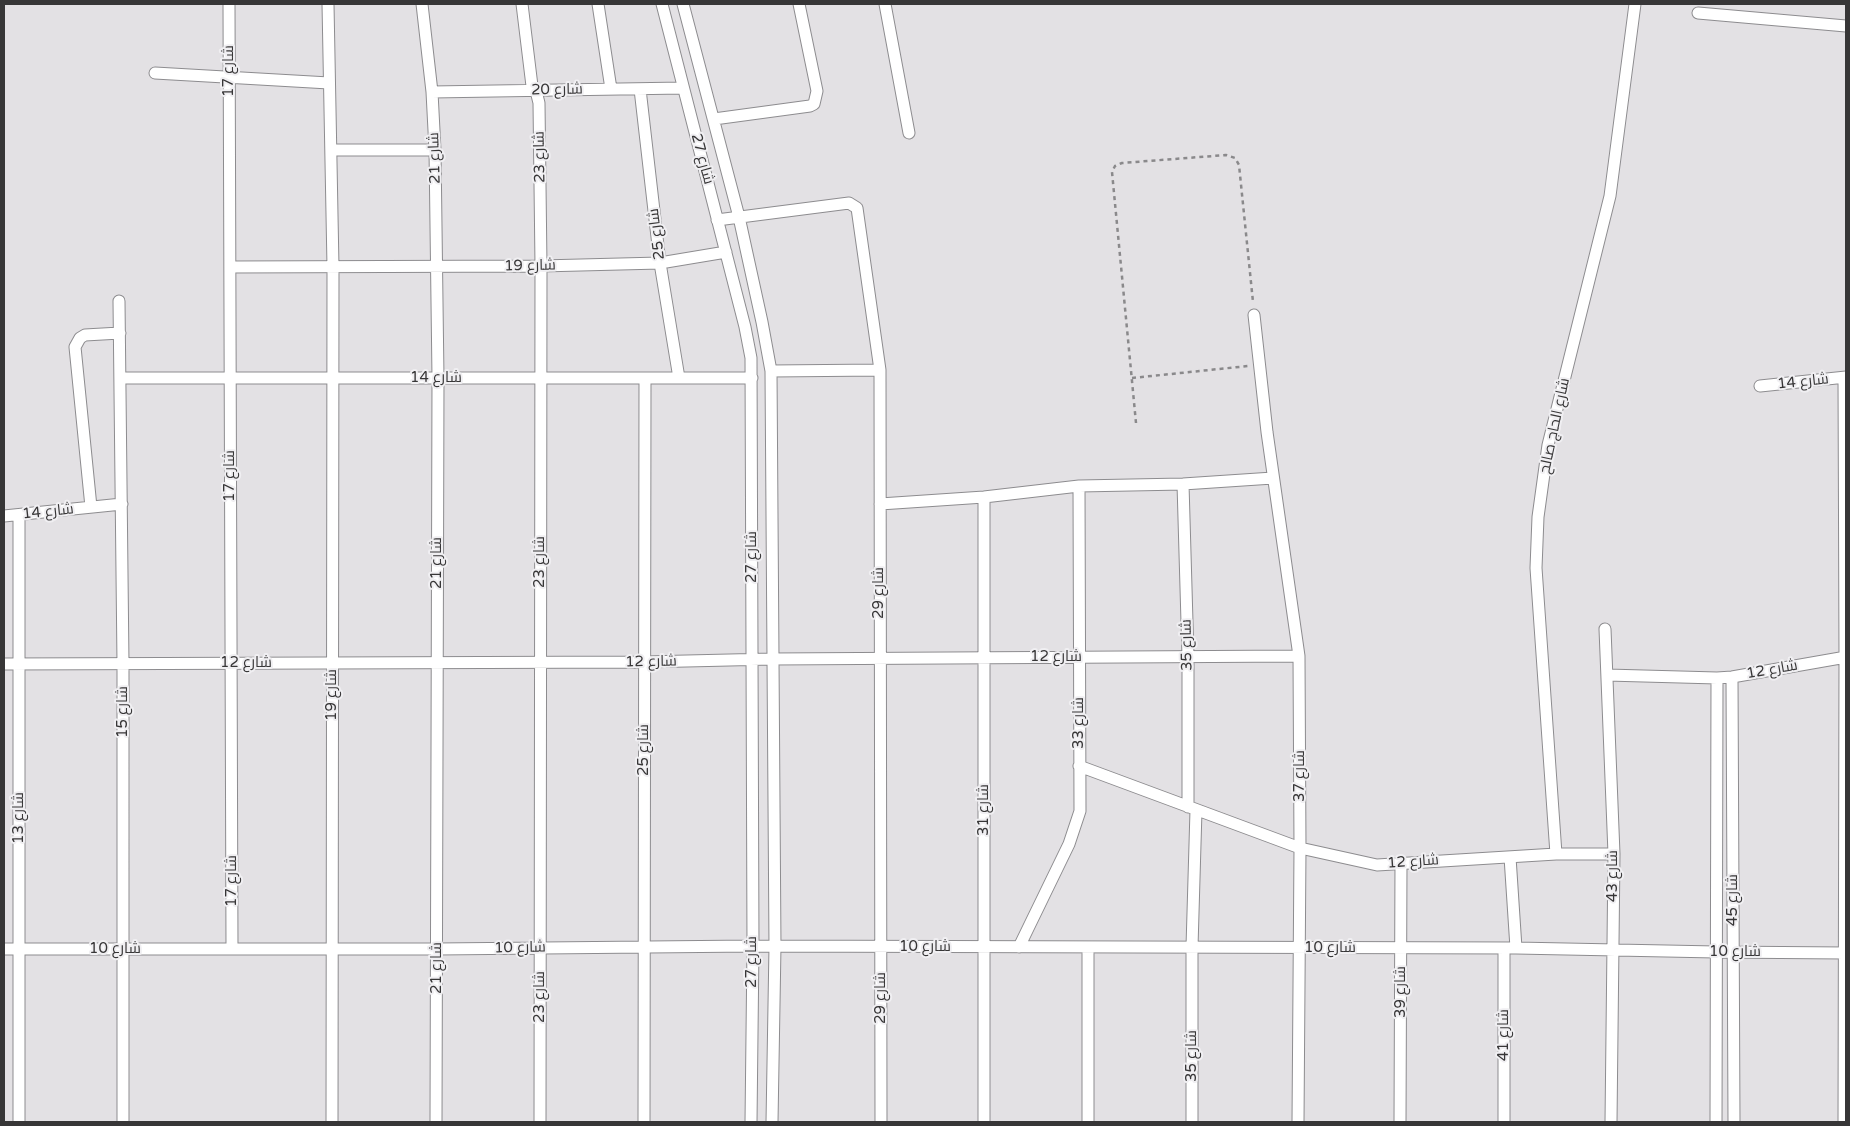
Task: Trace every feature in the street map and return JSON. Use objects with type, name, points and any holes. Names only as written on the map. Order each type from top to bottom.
[{"type":"street","name":"شارع 17","points":[[229,4],[232,948]]},
{"type":"street","name":"شارع 19","points":[[328,4],[333,267],[332,1122]]},
{"type":"street","name":"شارع 21","points":[[422,4],[432,92],[437,267],[436,1122]]},
{"type":"street","name":"شارع 23","points":[[522,4],[532,86],[536,91],[539,103],[541,266],[540,1122]]},
{"type":"street","points":[[598,4],[611,89]]},
{"type":"street","name":"شارع 27","points":[[662,4],[745,326],[751,358],[753,946],[751,1122]]},
{"type":"street","name":"شارع 27","points":[[684,4],[739,217],[771,371],[775,946],[772,1122]]},
{"type":"street","points":[[714,119],[814,104],[817,91],[799,4]]},
{"type":"street","points":[[885,4],[909,134]]},
{"type":"street","name":"شارع الحاج صالح","points":[[1556,854],[1536,568],[1538,517],[1548,445],[1610,196],[1635,4]]},
{"type":"street","points":[[1698,13],[1846,26]]},
{"type":"street","points":[[154,73],[330,83]]},
{"type":"street","name":"شارع 20","points":[[432,92],[683,88]]},
{"type":"street","name":"شارع 25","points":[[640,89],[660,263],[679,378]]},
{"type":"street","points":[[331,150],[435,150]]},
{"type":"street","name":"شارع 29","points":[[718,220],[849,204],[857,208],[880,370],[881,1122]]},
{"type":"street","name":"شارع 19","points":[[230,267],[437,267],[660,263],[726,252]]},
{"type":"street","name":"شارع 15","points":[[120,301],[123,664],[123,1122]]},
{"type":"street","name":"شارع 37","points":[[1254,315],[1273,478],[1299,656],[1298,1122]]},
{"type":"street","points":[[91,508],[75,347],[80,338],[85,335],[120,333]]},
{"type":"street","points":[[771,371],[880,370]]},
{"type":"street","name":"شارع 14","points":[[120,378],[752,378]]},
{"type":"street","name":"شارع 25","points":[[644,1122],[645,378]]},
{"type":"street","points":[[1844,1122],[1845,378]]},
{"type":"street","name":"شارع 14","points":[[1760,386],[1845,378]]},
{"type":"street","points":[[880,504],[984,497],[1079,486],[1183,484],[1273,478]]},
{"type":"street","name":"شارع 35","points":[[1183,484],[1192,808],[1192,1122]]},
{"type":"street","name":"شارع 33","points":[[1019,947],[1074,833],[1080,811],[1079,486]]},
{"type":"street","name":"شارع 31","points":[[984,497],[984,1122]]},
{"type":"street","name":"شارع 14","points":[[4,516],[122,504]]},
{"type":"street","name":"شارع 13","points":[[19,515],[19,1122]]},
{"type":"street","name":"شارع 43","points":[[1605,629],[1614,854],[1611,1122]]},
{"type":"street","name":"شارع 12","points":[[4,664],[644,662],[752,659],[1299,656]]},
{"type":"street","name":"شارع 12","points":[[1608,675],[1732,677],[1846,657]]},
{"type":"street","name":"شارع 45","points":[[1732,677],[1734,1122]]},
{"type":"street","name":"شارع 45","points":[[1716,678],[1716,1122]]},
{"type":"street","name":"شارع 12","points":[[1079,766],[1300,848],[1377,865],[1401,862],[1556,854],[1614,854]]},
{"type":"street","name":"شارع 41","points":[[1504,1122],[1510,948],[1510,857]]},
{"type":"street","name":"شارع 39","points":[[1400,1122],[1401,862]]},
{"type":"street","name":"شارع 10","points":[[4,949],[437,949],[775,946],[1510,948],[1845,953]]},
{"type":"street","points":[[1088,947],[1088,1122]]},
{"type":"path","points":[[1136,423],[1112,172],[1118,164],[1226,155],[1235,158],[1239,165],[1254,315]]},
{"type":"path","points":[[1132,378],[1259,364]]}]
